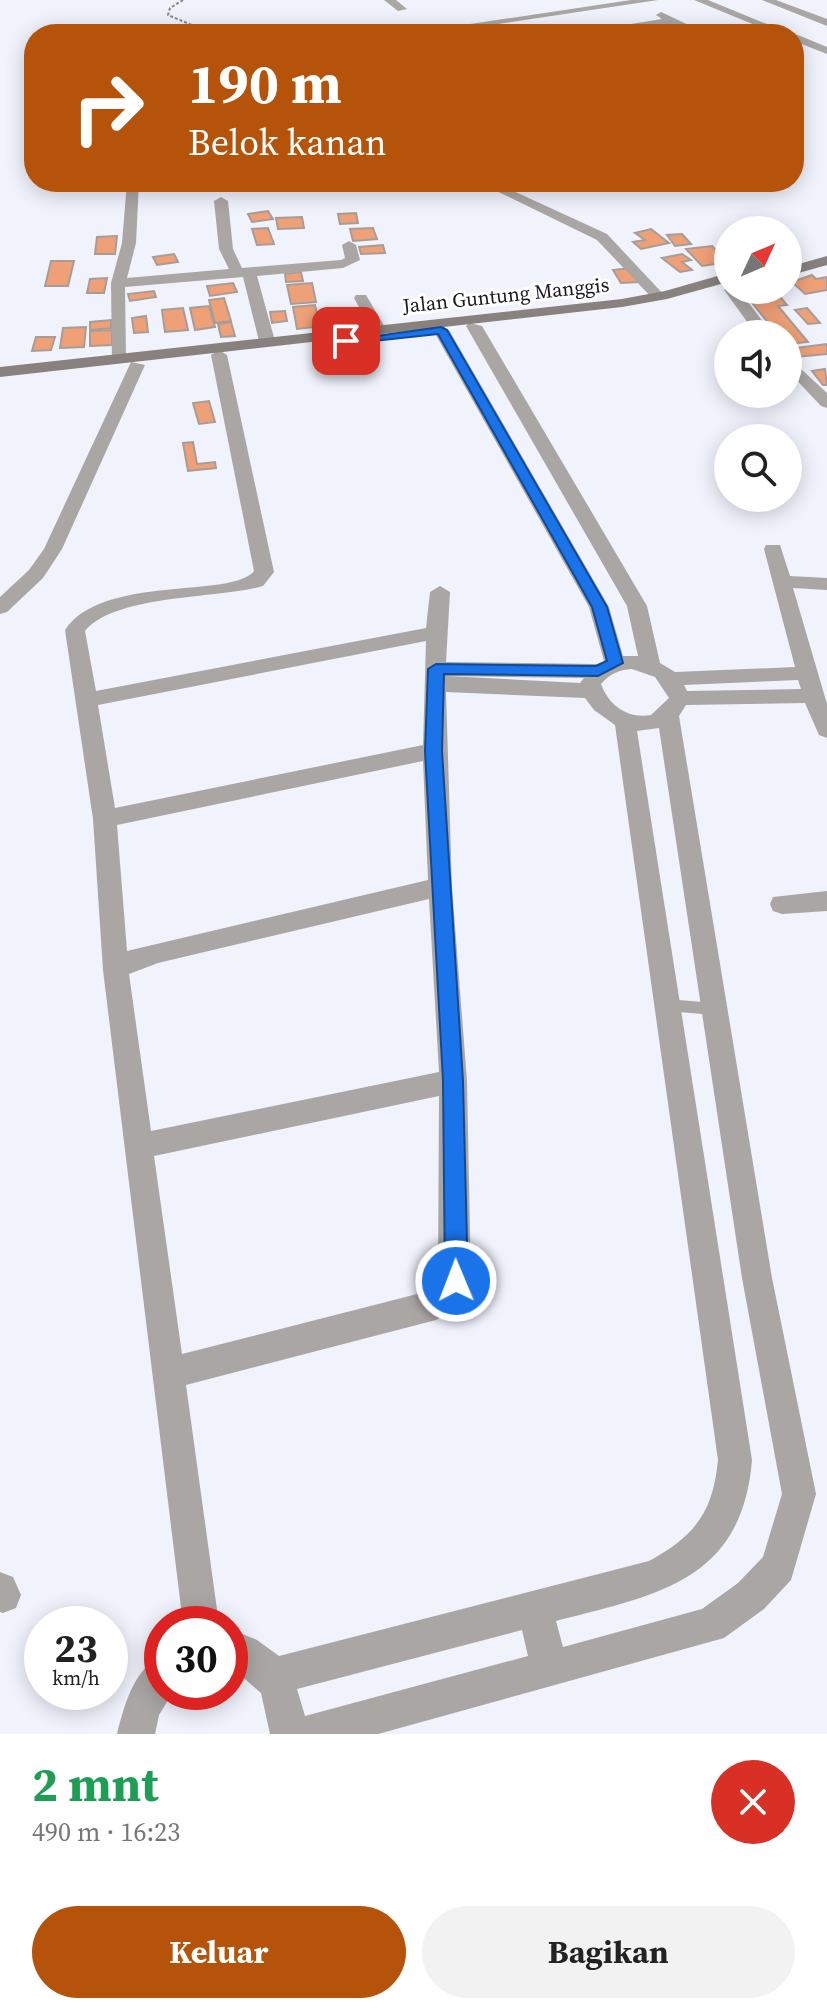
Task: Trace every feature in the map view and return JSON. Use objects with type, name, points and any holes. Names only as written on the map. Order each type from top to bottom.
[{"type":"street","points":[[479,24],[653,0]]},
{"type":"street","points":[[699,0],[760,24]]},
{"type":"street","points":[[767,0],[827,23]]},
{"type":"street","points":[[634,3],[680,24]]},
{"type":"street","points":[[650,24],[673,21]]},
{"type":"street","points":[[804,37],[827,34]]},
{"type":"street","points":[[804,41],[827,51]]},
{"type":"street","points":[[118,359],[118,283],[129,243],[132,192]]},
{"type":"street","points":[[505,192],[602,237],[659,297]]},
{"type":"street","points":[[221,201],[226,249],[243,272],[267,341]]},
{"type":"street","points":[[118,283],[350,263],[353,260],[349,245]]},
{"type":"street","points":[[802,258],[827,257]]},
{"type":"street","points":[[802,267],[827,257]]},
{"type":"street","name":"Jalan Guntung Manggis","points":[[0,372],[659,297],[714,281]]},
{"type":"street","name":"Jalan Guntung Manggis","points":[[0,380],[635,310],[714,293]]},
{"type":"street","points":[[361,298],[378,329]]},
{"type":"street","points":[[741,304],[753,320]]},
{"type":"street","points":[[308,1734],[711,1625],[751,1596],[778,1567],[799,1494],[757,1278],[714,1009],[674,697],[650,665],[637,606],[474,326]]},
{"type":"street","points":[[441,330],[599,607],[602,675],[592,699],[605,712],[625,721],[649,722],[674,697],[809,673]]},
{"type":"street","points":[[199,1606],[116,970],[105,819],[75,630],[84,617],[109,606],[241,586],[256,582],[264,572],[219,355]]},
{"type":"street","points":[[0,608],[36,574],[53,549],[137,365]]},
{"type":"street","points":[[802,377],[827,403]]},
{"type":"street","points":[[773,549],[813,696],[827,730]]},
{"type":"street","points":[[784,582],[827,584]]},
{"type":"street","points":[[169,1373],[436,1305],[449,1296],[456,1281],[453,1081],[434,751],[436,633],[440,592]]},
{"type":"street","points":[[87,700],[436,633]]},
{"type":"street","points":[[437,677],[602,675],[650,665]]},
{"type":"street","points":[[674,697],[813,696]]},
{"type":"street","points":[[274,1676],[655,1577],[692,1558],[717,1527],[734,1488],[735,1460],[625,721]]},
{"type":"street","points":[[105,819],[434,751]]},
{"type":"street","points":[[116,970],[127,962],[158,953],[440,887]]},
{"type":"street","points":[[782,904],[827,901]]},
{"type":"street","points":[[139,1146],[453,1081]]},
{"type":"street","points":[[535,1608],[550,1669]]},
{"type":"street","points":[[248,1653],[255,1656],[274,1676],[286,1705],[289,1734]]},
{"type":"street","points":[[136,1734],[144,1706]]},
{"type":"lane","points":[[667,1005],[714,1009]]},
{"type":"path","points":[[183,0],[170,8],[168,15],[189,24]]},
{"type":"building","points":[[268,211],[273,219],[252,222],[248,214]]},
{"type":"building","points":[[356,213],[358,223],[340,224],[338,214]]},
{"type":"building","points":[[302,217],[304,228],[278,229],[276,218]]},
{"type":"building","points":[[268,228],[274,244],[257,245],[252,229]]},
{"type":"building","points":[[373,228],[377,239],[353,241],[350,229]]},
{"type":"building","points":[[651,229],[669,243],[641,249],[633,242],[645,240],[635,233]]},
{"type":"building","points":[[682,234],[691,244],[675,246],[667,235]]},
{"type":"building","points":[[117,236],[115,254],[95,254],[97,237]]},
{"type":"building","points":[[383,245],[385,253],[361,254],[359,247]]},
{"type":"building","points":[[712,246],[714,264],[702,266],[686,249]]},
{"type":"building","points":[[174,254],[178,262],[157,265],[153,257]]},
{"type":"building","points":[[682,254],[691,260],[682,262],[692,270],[680,272],[662,258]]},
{"type":"building","points":[[51,261],[74,261],[68,286],[45,286]]},
{"type":"building","points":[[630,268],[639,282],[621,283],[613,270]]},
{"type":"building","points":[[301,272],[303,281],[286,282],[285,274]]},
{"type":"building","points":[[812,275],[816,279],[827,277],[827,290],[805,294],[802,291],[802,278]]},
{"type":"building","points":[[107,278],[104,293],[87,293],[90,279]]},
{"type":"building","points":[[233,283],[237,292],[210,296],[207,286]]},
{"type":"building","points":[[312,283],[316,302],[291,304],[287,285]]},
{"type":"building","points":[[154,291],[156,297],[130,301],[128,294]]},
{"type":"building","points":[[224,298],[231,321],[215,323],[209,300]]},
{"type":"building","points":[[753,304],[787,305],[778,306],[790,320],[766,320]]},
{"type":"building","points":[[315,305],[318,317],[339,315],[341,324],[297,329],[293,307]]},
{"type":"building","points":[[209,306],[215,327],[195,330],[190,308]]},
{"type":"building","points":[[183,308],[188,330],[165,332],[162,310]]},
{"type":"building","points":[[807,308],[820,323],[808,324],[795,310]]},
{"type":"building","points":[[285,311],[287,321],[272,323],[270,312]]},
{"type":"building","points":[[146,316],[148,332],[134,333],[132,318]]},
{"type":"building","points":[[111,320],[111,328],[90,330],[90,322]]},
{"type":"building","points":[[231,322],[235,336],[221,337],[218,324]]},
{"type":"building","points":[[86,327],[84,347],[60,348],[63,328]]},
{"type":"building","points":[[112,330],[112,345],[90,346],[90,331]]},
{"type":"building","points":[[36,337],[55,337],[51,350],[32,351]]},
{"type":"building","points":[[827,344],[827,354],[802,356],[802,347]]},
{"type":"building","points":[[825,369],[827,385],[823,385],[812,371]]},
{"type":"building","points":[[209,401],[215,422],[199,424],[193,403]]},
{"type":"building","points":[[193,442],[197,464],[215,462],[216,468],[188,471],[183,443]]},
{"type":"route","points":[[346,341],[441,330],[599,607],[615,663],[598,671],[436,669],[434,751],[453,1081],[456,1281]]}]
